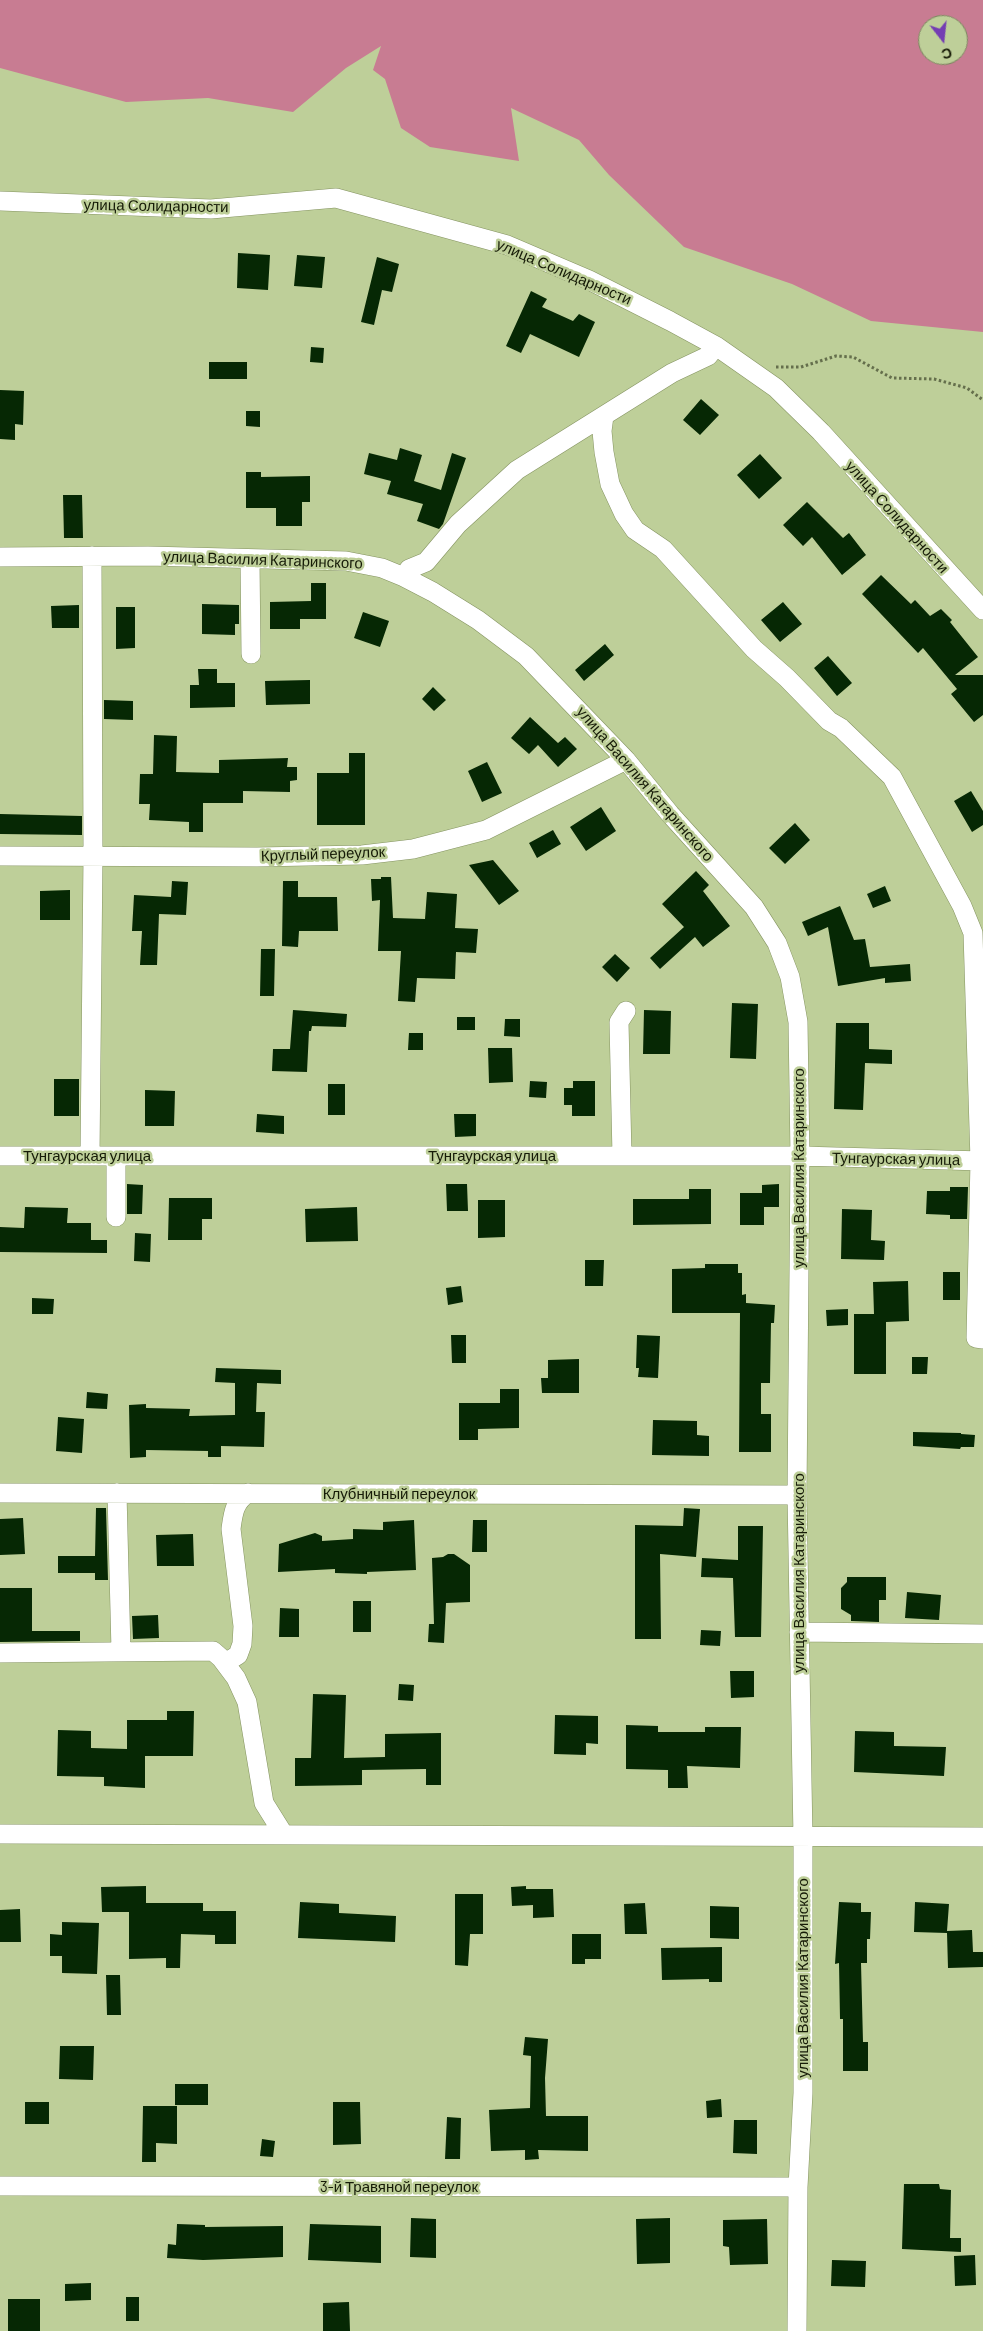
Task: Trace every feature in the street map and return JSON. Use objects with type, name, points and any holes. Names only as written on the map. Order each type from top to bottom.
[{"type":"street","name":"улица Солидарности","points":[[0,201],[211,209],[336,198],[507,245],[597,284],[670,321],[716,346],[776,388],[821,432],[983,610]]},
{"type":"street","points":[[404,577],[409,569],[426,562],[458,524],[517,470],[672,373],[708,356],[716,346]]},
{"type":"street","points":[[604,416],[602,431],[610,484],[624,514],[635,530],[663,549],[754,648],[787,678],[829,721],[841,728],[892,776],[962,906],[973,933],[982,1161],[976,1338],[983,1338]]},
{"type":"street","points":[[90,1156],[93,856],[92,556]]},
{"type":"street","name":"улица Василия Катаринского","points":[[0,557],[92,556],[360,563],[382,568],[404,577],[433,592],[478,620],[526,656],[588,717],[626,760],[670,814],[754,907],[777,943],[790,977],[798,1022],[800,1156],[798,1632],[803,1838],[803,2093],[798,2187],[797,2331]]},
{"type":"street","points":[[250,559],[251,654]]},
{"type":"street","name":"Круглый переулок","points":[[0,856],[362,855],[414,849],[486,830],[626,760]]},
{"type":"street","points":[[622,1156],[619,1022],[626,1011]]},
{"type":"street","name":"Тунгаурская улица","points":[[0,1156],[800,1156],[982,1161]]},
{"type":"street","points":[[116,1156],[116,1217]]},
{"type":"street","name":"Клубничный переулок","points":[[0,1493],[798,1494]]},
{"type":"street","points":[[117,1493],[121,1651]]},
{"type":"street","points":[[225,1663],[238,1655],[242,1644],[242,1616],[231,1529],[232,1516],[238,1499],[248,1494]]},
{"type":"street","points":[[798,1632],[983,1634]]},
{"type":"street","points":[[0,1653],[213,1651],[236,1678],[247,1702],[264,1803],[284,1835]]},
{"type":"street","points":[[0,1834],[803,1838],[983,1837]]},
{"type":"street","name":"3-й Травяной переулок","points":[[0,2186],[798,2187]]},
{"type":"path","points":[[757,375],[777,366],[801,367],[836,356],[854,357],[892,378],[934,379],[967,388],[983,400]]},
{"type":"shaded area","points":[[0,0],[983,0],[983,332],[871,321],[792,284],[684,247],[609,175],[579,140],[511,108],[519,161],[430,147],[401,128],[385,79],[373,70],[381,46],[346,68],[293,112],[208,98],[126,102],[0,68]]},
{"type":"building","points":[[238,253],[270,255],[268,290],[237,288]]},
{"type":"building","points":[[297,255],[325,257],[322,288],[294,286]]},
{"type":"building","points":[[377,257],[399,264],[392,292],[382,290],[374,325],[361,322]]},
{"type":"building","points":[[531,291],[547,299],[542,307],[573,321],[579,314],[595,322],[579,357],[530,334],[521,353],[506,346]]},
{"type":"building","points":[[311,347],[324,348],[323,363],[310,362]]},
{"type":"building","points":[[209,362],[247,362],[247,379],[209,379]]},
{"type":"building","points":[[0,390],[24,391],[23,425],[15,424],[15,440],[0,439]]},
{"type":"building","points":[[701,399],[719,415],[700,435],[683,420]]},
{"type":"building","points":[[246,411],[260,411],[260,427],[246,426]]},
{"type":"building","points":[[400,448],[422,455],[414,481],[441,490],[452,453],[466,458],[443,524],[439,529],[417,521],[423,504],[387,494],[391,481],[364,474],[369,453],[397,460]]},
{"type":"building","points":[[760,454],[782,478],[759,499],[737,475]]},
{"type":"building","points":[[246,472],[261,472],[261,477],[310,476],[310,502],[302,502],[302,526],[276,526],[276,508],[246,508]]},
{"type":"building","points":[[63,495],[82,495],[83,538],[64,538]]},
{"type":"building","points":[[807,502],[843,538],[849,533],[866,555],[842,575],[812,537],[803,546],[783,525]]},
{"type":"building","points":[[881,575],[911,604],[915,600],[930,616],[941,609],[952,620],[950,622],[978,657],[955,675],[983,675],[983,715],[974,722],[951,694],[957,689],[923,648],[918,653],[862,594]]},
{"type":"building","points":[[311,583],[326,583],[326,619],[300,619],[300,629],[270,629],[270,602],[311,601]]},
{"type":"building","points":[[783,602],[802,624],[780,642],[761,620]]},
{"type":"building","points":[[202,604],[239,605],[239,624],[235,624],[235,635],[202,634]]},
{"type":"building","points":[[79,605],[79,628],[52,628],[51,606]]},
{"type":"building","points":[[116,607],[135,607],[135,648],[116,649]]},
{"type":"building","points":[[363,612],[389,621],[380,647],[354,638]]},
{"type":"building","points":[[605,644],[614,655],[584,681],[575,670]]},
{"type":"building","points":[[828,656],[852,683],[837,696],[814,668]]},
{"type":"building","points":[[198,669],[217,669],[217,683],[235,683],[235,707],[190,708],[190,685],[199,685]]},
{"type":"building","points":[[310,680],[310,704],[266,705],[265,681]]},
{"type":"building","points":[[433,687],[446,700],[434,711],[422,699]]},
{"type":"building","points":[[104,700],[133,701],[133,720],[104,719]]},
{"type":"building","points":[[530,717],[558,743],[565,737],[577,749],[558,767],[538,745],[529,754],[511,738]]},
{"type":"building","points":[[154,735],[177,736],[176,772],[219,773],[219,760],[288,758],[287,767],[297,767],[297,780],[290,781],[290,792],[243,791],[243,803],[203,803],[203,832],[189,832],[189,822],[149,820],[150,804],[139,804],[140,774],[153,774]]},
{"type":"building","points":[[349,753],[365,753],[365,825],[317,825],[317,773],[349,773]]},
{"type":"building","points":[[487,762],[502,793],[482,802],[468,771]]},
{"type":"building","points":[[971,791],[983,811],[983,825],[972,832],[954,801]]},
{"type":"building","points":[[601,807],[616,831],[586,851],[570,827]]},
{"type":"building","points":[[0,814],[82,816],[82,835],[0,834]]},
{"type":"building","points":[[795,823],[810,840],[785,864],[769,848]]},
{"type":"building","points":[[553,830],[561,844],[537,858],[529,843]]},
{"type":"building","points":[[493,860],[519,891],[499,905],[469,865]]},
{"type":"building","points":[[696,871],[709,885],[703,891],[730,926],[703,947],[695,937],[660,969],[650,958],[684,927],[662,904]]},
{"type":"building","points":[[381,877],[391,877],[393,918],[425,919],[427,892],[457,894],[455,928],[478,929],[476,953],[456,952],[455,979],[417,978],[415,1002],[398,1001],[401,951],[378,951],[380,900],[372,901],[371,879],[381,879]]},
{"type":"building","points":[[172,881],[188,882],[186,915],[159,914],[157,965],[140,965],[142,931],[132,931],[134,895],[171,897]]},
{"type":"building","points":[[283,881],[298,881],[298,897],[337,897],[338,931],[299,931],[298,947],[282,946]]},
{"type":"building","points":[[885,886],[891,901],[873,908],[867,894]]},
{"type":"building","points":[[70,890],[70,920],[40,920],[40,891]]},
{"type":"building","points":[[840,906],[854,940],[865,939],[870,967],[910,964],[911,981],[885,983],[885,978],[838,986],[828,927],[808,936],[802,922]]},
{"type":"building","points":[[261,949],[275,949],[274,996],[260,996]]},
{"type":"building","points":[[615,954],[630,968],[617,982],[602,967]]},
{"type":"building","points":[[732,1003],[758,1004],[756,1059],[730,1058]]},
{"type":"building","points":[[293,1010],[347,1014],[346,1027],[312,1026],[311,1031],[309,1031],[307,1072],[272,1071],[273,1049],[290,1049]]},
{"type":"building","points":[[644,1010],[671,1011],[670,1054],[643,1054]]},
{"type":"building","points":[[457,1017],[475,1017],[475,1030],[457,1030]]},
{"type":"building","points":[[505,1019],[520,1019],[520,1037],[504,1036]]},
{"type":"building","points":[[836,1023],[869,1023],[869,1049],[892,1050],[892,1064],[865,1063],[863,1110],[834,1109]]},
{"type":"building","points":[[409,1033],[423,1033],[423,1050],[408,1050]]},
{"type":"building","points":[[488,1048],[512,1048],[513,1082],[489,1083]]},
{"type":"building","points":[[54,1079],[79,1079],[79,1116],[54,1116]]},
{"type":"building","points":[[530,1081],[547,1082],[546,1098],[529,1097]]},
{"type":"building","points":[[573,1081],[595,1081],[595,1116],[572,1116],[572,1105],[564,1105],[564,1088],[573,1088]]},
{"type":"building","points":[[328,1084],[345,1084],[345,1115],[328,1115]]},
{"type":"building","points":[[145,1090],[175,1091],[174,1126],[145,1126]]},
{"type":"building","points":[[257,1114],[284,1116],[284,1134],[256,1132]]},
{"type":"building","points":[[454,1114],[476,1114],[476,1136],[455,1137]]},
{"type":"building","points":[[127,1184],[143,1185],[142,1214],[127,1214]]},
{"type":"building","points":[[446,1184],[467,1184],[468,1211],[447,1211]]},
{"type":"building","points":[[779,1184],[779,1207],[764,1207],[764,1225],[740,1225],[740,1193],[762,1193],[762,1185]]},
{"type":"building","points":[[950,1187],[968,1187],[967,1219],[950,1219],[950,1215],[926,1214],[927,1191],[950,1191]]},
{"type":"building","points":[[689,1189],[711,1189],[711,1224],[633,1225],[633,1199],[689,1199]]},
{"type":"building","points":[[169,1198],[212,1198],[212,1219],[202,1219],[202,1240],[168,1240]]},
{"type":"building","points":[[478,1200],[505,1200],[505,1237],[478,1238]]},
{"type":"building","points":[[25,1207],[68,1208],[67,1223],[91,1223],[91,1240],[107,1240],[107,1253],[0,1252],[0,1227],[24,1228]]},
{"type":"building","points":[[357,1207],[358,1241],[306,1242],[305,1209]]},
{"type":"building","points":[[842,1209],[872,1210],[871,1240],[885,1241],[884,1260],[841,1259]]},
{"type":"building","points":[[135,1233],[151,1234],[150,1262],[134,1261]]},
{"type":"building","points":[[585,1260],[604,1260],[603,1286],[585,1286]]},
{"type":"building","points":[[705,1264],[738,1264],[738,1273],[742,1273],[742,1295],[746,1294],[746,1303],[775,1305],[774,1323],[771,1323],[770,1383],[761,1383],[761,1414],[771,1414],[771,1452],[739,1452],[740,1313],[672,1313],[672,1269],[705,1268]]},
{"type":"building","points":[[943,1272],[960,1272],[960,1300],[943,1300]]},
{"type":"building","points":[[908,1281],[909,1321],[886,1322],[886,1374],[854,1374],[854,1314],[874,1314],[873,1282]]},
{"type":"building","points":[[461,1286],[463,1302],[448,1305],[446,1288]]},
{"type":"building","points":[[32,1298],[54,1299],[53,1314],[32,1314]]},
{"type":"building","points":[[848,1309],[848,1325],[827,1326],[826,1310]]},
{"type":"building","points":[[451,1335],[466,1335],[466,1363],[452,1363]]},
{"type":"building","points":[[637,1335],[660,1336],[658,1378],[638,1377],[639,1368],[636,1368]]},
{"type":"building","points":[[912,1357],[928,1357],[927,1374],[912,1374]]},
{"type":"building","points":[[579,1359],[579,1393],[542,1393],[541,1378],[548,1378],[548,1360]]},
{"type":"building","points":[[216,1368],[281,1370],[281,1384],[257,1383],[256,1412],[265,1412],[264,1447],[221,1446],[221,1457],[208,1457],[208,1451],[146,1450],[146,1457],[130,1458],[129,1405],[146,1404],[146,1408],[190,1409],[189,1416],[235,1415],[235,1383],[215,1382]]},
{"type":"building","points":[[500,1389],[519,1389],[519,1428],[478,1429],[478,1440],[459,1440],[459,1403],[500,1403]]},
{"type":"building","points":[[87,1392],[108,1394],[107,1409],[86,1408]]},
{"type":"building","points":[[58,1417],[84,1419],[82,1453],[56,1451]]},
{"type":"building","points":[[653,1420],[697,1421],[697,1435],[709,1436],[709,1456],[652,1455]]},
{"type":"building","points":[[913,1432],[975,1435],[974,1447],[961,1447],[960,1449],[913,1446]]},
{"type":"building","points":[[96,1508],[106,1508],[108,1580],[95,1580],[95,1573],[58,1573],[58,1556],[95,1556]]},
{"type":"building","points":[[684,1508],[700,1509],[696,1557],[660,1554],[661,1639],[635,1639],[635,1525],[683,1526]]},
{"type":"building","points":[[23,1518],[25,1554],[0,1555],[0,1519]]},
{"type":"building","points":[[414,1520],[416,1570],[367,1572],[367,1574],[335,1573],[335,1569],[278,1572],[279,1544],[315,1533],[322,1536],[322,1541],[353,1539],[353,1529],[383,1530],[383,1522]]},
{"type":"building","points":[[473,1520],[487,1520],[487,1552],[472,1552]]},
{"type":"building","points":[[738,1526],[763,1526],[761,1637],[735,1637],[733,1578],[701,1577],[702,1558],[738,1560]]},
{"type":"building","points":[[193,1534],[194,1566],[157,1566],[156,1535]]},
{"type":"building","points":[[448,1554],[454,1554],[470,1565],[470,1602],[446,1603],[444,1643],[428,1642],[429,1624],[434,1624],[432,1558],[443,1557]]},
{"type":"building","points":[[847,1577],[886,1577],[886,1600],[879,1600],[879,1622],[851,1621],[851,1615],[841,1609],[841,1588],[847,1582]]},
{"type":"building","points":[[0,1588],[32,1588],[32,1631],[80,1631],[80,1641],[0,1642]]},
{"type":"building","points":[[907,1592],[941,1595],[939,1620],[905,1618]]},
{"type":"building","points":[[353,1601],[371,1601],[371,1632],[353,1632]]},
{"type":"building","points":[[280,1608],[299,1609],[299,1637],[279,1637]]},
{"type":"building","points":[[158,1615],[159,1638],[133,1639],[132,1616]]},
{"type":"building","points":[[701,1630],[721,1631],[720,1646],[700,1645]]},
{"type":"building","points":[[730,1671],[754,1671],[754,1697],[731,1698]]},
{"type":"building","points":[[399,1684],[414,1685],[413,1701],[398,1700]]},
{"type":"building","points":[[313,1694],[346,1695],[344,1758],[385,1757],[385,1734],[441,1733],[441,1785],[426,1785],[426,1769],[362,1770],[362,1785],[295,1786],[295,1758],[311,1758]]},
{"type":"building","points":[[167,1711],[194,1711],[193,1756],[145,1756],[145,1788],[104,1786],[104,1777],[57,1776],[58,1730],[91,1731],[91,1748],[127,1749],[127,1720],[167,1720]]},
{"type":"building","points":[[555,1715],[598,1716],[598,1744],[586,1743],[586,1755],[554,1754]]},
{"type":"building","points":[[626,1725],[658,1726],[658,1732],[705,1732],[705,1727],[741,1727],[740,1768],[687,1766],[688,1788],[668,1788],[668,1770],[626,1769]]},
{"type":"building","points":[[855,1731],[894,1732],[894,1746],[946,1747],[944,1776],[854,1772]]},
{"type":"building","points":[[146,1886],[146,1903],[203,1903],[203,1911],[236,1911],[236,1944],[215,1944],[215,1935],[181,1934],[180,1968],[166,1968],[166,1958],[129,1959],[129,1912],[102,1912],[101,1887]]},
{"type":"building","points":[[526,1886],[526,1889],[553,1889],[554,1917],[533,1918],[533,1905],[512,1906],[511,1887]]},
{"type":"building","points":[[455,1894],[483,1894],[483,1934],[470,1934],[468,1966],[455,1965]]},
{"type":"building","points":[[300,1902],[339,1904],[339,1913],[396,1916],[395,1942],[298,1938]]},
{"type":"building","points":[[839,1902],[861,1903],[861,1912],[871,1912],[870,1939],[867,1939],[867,1963],[861,1963],[863,2042],[868,2042],[868,2071],[843,2071],[843,2019],[840,2019],[839,1963],[835,1964]]},
{"type":"building","points":[[915,1902],[949,1904],[947,1931],[972,1930],[973,1952],[983,1952],[983,1967],[948,1968],[947,1933],[914,1932]]},
{"type":"building","points":[[645,1903],[647,1934],[625,1934],[624,1904]]},
{"type":"building","points":[[710,1906],[739,1907],[739,1939],[710,1938]]},
{"type":"building","points":[[20,1909],[21,1942],[0,1942],[0,1910]]},
{"type":"building","points":[[62,1922],[99,1923],[97,1974],[62,1973],[62,1956],[50,1956],[50,1934],[62,1935]]},
{"type":"building","points":[[572,1934],[601,1934],[601,1959],[585,1959],[585,1964],[572,1964]]},
{"type":"building","points":[[722,1947],[722,1982],[709,1982],[709,1979],[662,1980],[661,1948]]},
{"type":"building","points":[[106,1975],[120,1975],[121,2015],[107,2015]]},
{"type":"building","points":[[525,2037],[548,2039],[545,2078],[546,2116],[588,2116],[588,2151],[538,2150],[539,2159],[525,2160],[525,2150],[491,2151],[489,2110],[530,2108],[531,2056],[523,2055]]},
{"type":"building","points":[[60,2046],[94,2046],[93,2080],[59,2079]]},
{"type":"building","points":[[175,2084],[208,2084],[208,2105],[175,2105]]},
{"type":"building","points":[[721,2099],[722,2117],[707,2118],[706,2101]]},
{"type":"building","points":[[25,2102],[49,2102],[49,2124],[25,2124]]},
{"type":"building","points":[[333,2102],[360,2102],[361,2144],[333,2145]]},
{"type":"building","points":[[143,2106],[177,2106],[177,2144],[156,2143],[156,2162],[142,2162]]},
{"type":"building","points":[[447,2117],[461,2118],[460,2159],[445,2159]]},
{"type":"building","points":[[734,2120],[757,2120],[757,2154],[733,2153]]},
{"type":"building","points":[[262,2139],[275,2141],[273,2157],[260,2156]]},
{"type":"building","points":[[904,2184],[939,2184],[940,2189],[951,2190],[950,2238],[961,2238],[961,2252],[902,2249]]},
{"type":"building","points":[[411,2218],[436,2219],[436,2258],[410,2257]]},
{"type":"building","points":[[670,2218],[670,2263],[637,2264],[636,2219]]},
{"type":"building","points":[[767,2219],[768,2264],[730,2265],[729,2247],[723,2246],[723,2220]]},
{"type":"building","points":[[177,2224],[205,2225],[205,2227],[283,2226],[283,2257],[203,2260],[167,2258],[168,2244],[176,2245]]},
{"type":"building","points":[[310,2224],[381,2226],[381,2263],[308,2260]]},
{"type":"building","points":[[975,2255],[976,2285],[955,2286],[954,2256]]},
{"type":"building","points":[[832,2260],[866,2261],[865,2287],[831,2286]]},
{"type":"building","points":[[91,2283],[91,2300],[65,2301],[65,2284]]},
{"type":"building","points":[[126,2297],[139,2297],[139,2321],[126,2321]]},
{"type":"building","points":[[8,2299],[40,2299],[40,2331],[8,2331]]},
{"type":"building","points":[[349,2302],[350,2331],[323,2331],[323,2303]]}]
